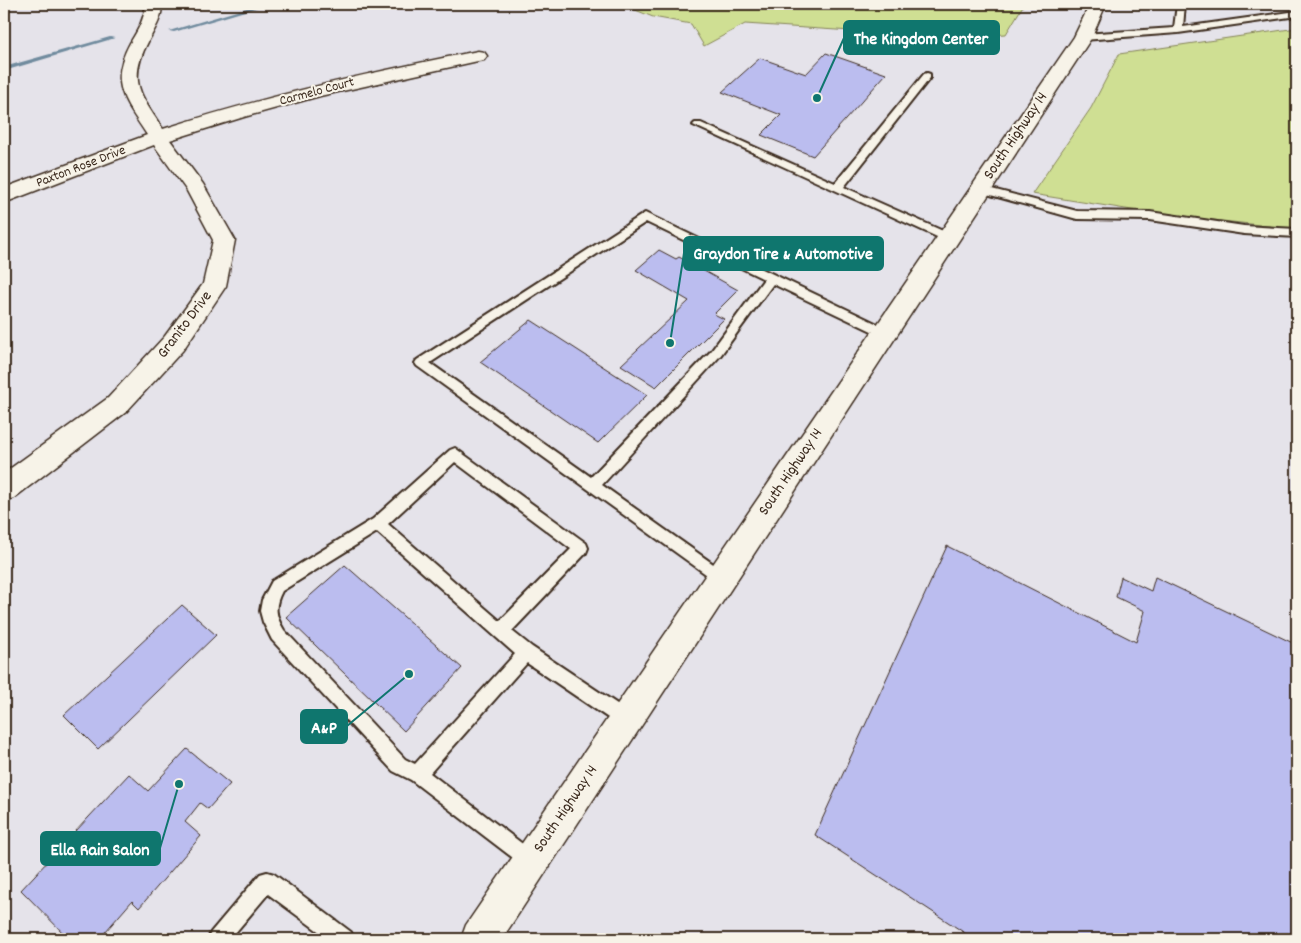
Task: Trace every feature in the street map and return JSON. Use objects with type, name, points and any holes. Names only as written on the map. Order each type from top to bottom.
[{"type":"street","name":"Granito Drive","points":[[4,489],[117,405],[174,343],[214,286],[224,240],[196,189],[132,98],[127,74],[135,50],[152,18],[154,4]]},
{"type":"street","name":"South Highway 14","points":[[480,939],[1083,37],[1098,4]]},
{"type":"street","name":"Carmelo Court","points":[[158,137],[251,109],[365,79],[478,56]]},
{"type":"street","name":"Paxton Rose Drive","points":[[4,196],[158,137]]},
{"type":"lane","points":[[1178,30],[1181,4]]},
{"type":"lane","points":[[1083,37],[1178,30],[1297,14]]},
{"type":"lane","points":[[837,188],[927,76]]},
{"type":"lane","points":[[698,125],[948,238]]},
{"type":"lane","points":[[980,189],[1077,215],[1150,216],[1244,230],[1297,233]]},
{"type":"lane","points":[[721,578],[421,362],[645,217],[884,332]]},
{"type":"lane","points":[[593,485],[716,354],[771,278]]},
{"type":"lane","points":[[501,631],[581,548],[455,454],[378,524],[277,586],[268,600],[268,619],[278,636],[399,765],[417,774],[532,862]]},
{"type":"lane","points":[[378,524],[526,653],[626,720]]},
{"type":"lane","points":[[417,774],[526,653]]},
{"type":"lane","points":[[218,939],[267,881],[344,939]]},
{"type":"green space","points":[[620,4],[1024,4],[1006,34],[943,37],[745,24],[704,46],[691,24],[653,17]]},
{"type":"green space","points":[[1297,28],[1297,229],[1157,214],[1032,194],[1091,108],[1119,54]]},
{"type":"building","points":[[826,53],[886,74],[813,156],[761,135],[781,115],[722,92],[760,58],[806,74]]},
{"type":"building","points":[[659,250],[676,259],[679,257],[738,290],[714,314],[724,319],[656,387],[621,365],[689,301],[636,270]]},
{"type":"building","points":[[531,320],[647,395],[598,443],[480,362]]},
{"type":"building","points":[[947,546],[1136,642],[1145,611],[1116,597],[1121,577],[1151,591],[1155,577],[1297,645],[1297,939],[974,939],[815,835]]},
{"type":"building","points":[[345,565],[462,668],[404,731],[286,617]]},
{"type":"building","points":[[182,605],[216,635],[98,749],[64,715]]},
{"type":"building","points":[[187,749],[230,784],[208,809],[200,803],[185,822],[201,836],[139,908],[132,901],[99,939],[69,939],[21,890],[129,774],[148,791]]},
{"type":"waterway","points":[[172,31],[266,4]]},
{"type":"waterway","points":[[4,69],[112,38]]},
{"type":"place","name":"The Kingdom Center","points":[[817,98]]},
{"type":"place","name":"Graydon Tire & Automotive","points":[[670,343]]},
{"type":"place","name":"A&P","points":[[409,674]]},
{"type":"place","name":"Ella Rain Salon","points":[[179,784]]}]
